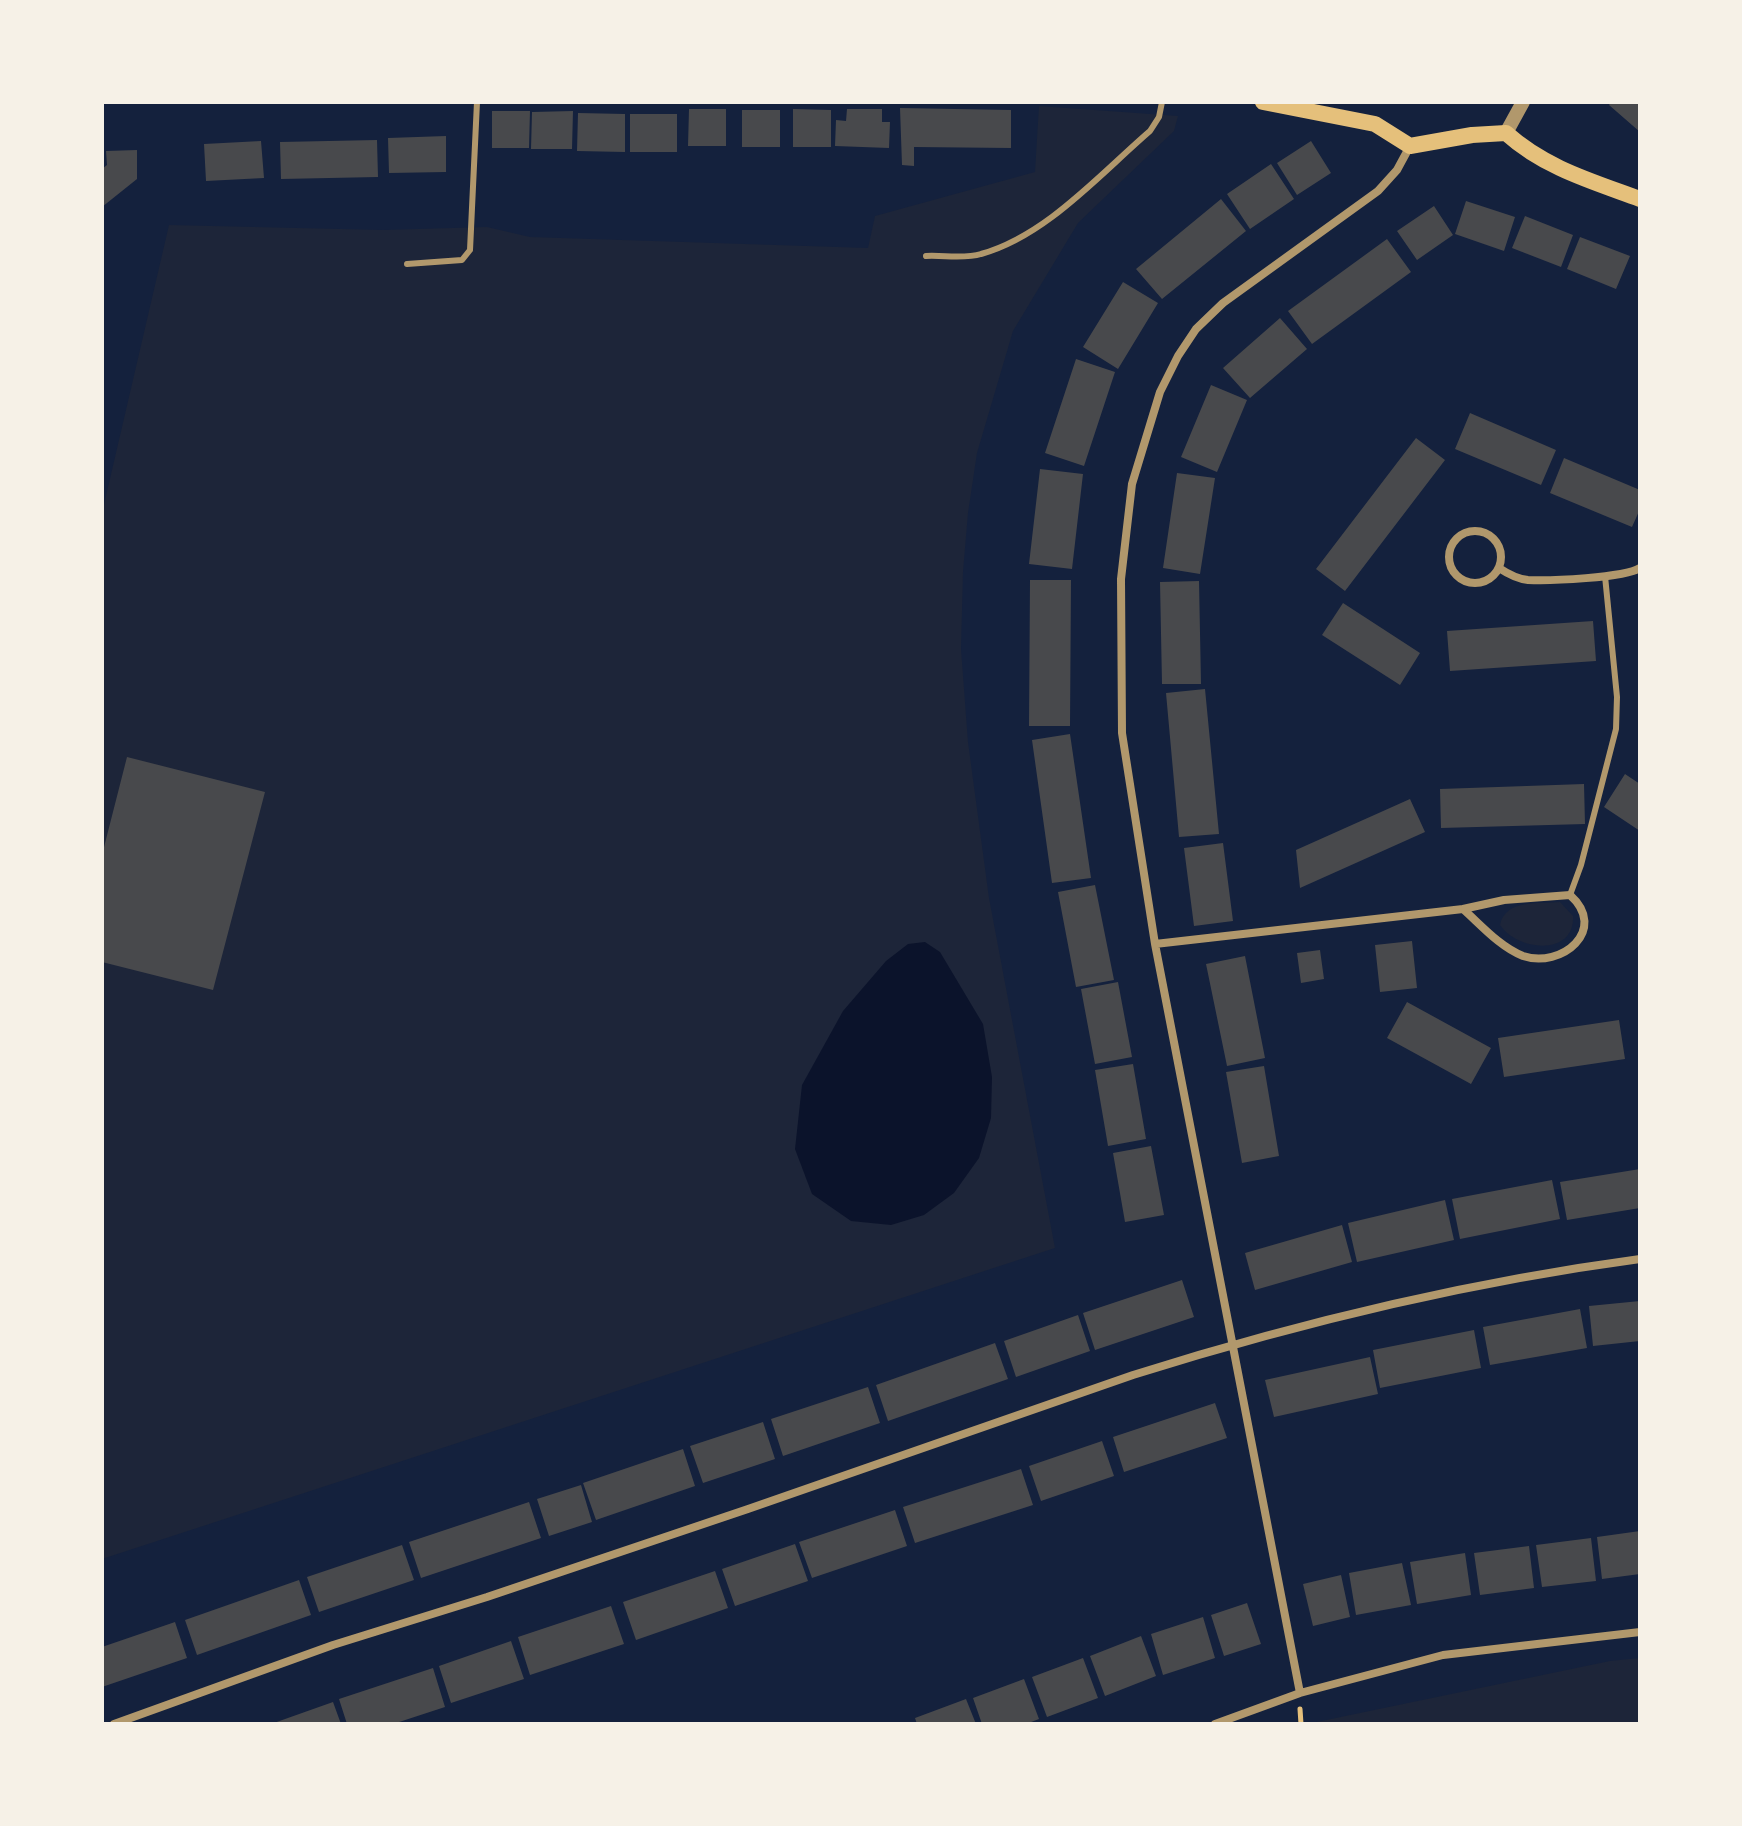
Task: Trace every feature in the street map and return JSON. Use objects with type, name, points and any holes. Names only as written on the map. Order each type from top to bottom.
[{"type":"main road","points":[[1263,102],[1375,124],[1410,146],[1472,135],[1506,133],[1544,163],[1640,199]]},
{"type":"street","points":[[1506,133],[1523,102]]},
{"type":"street","points":[[1300,1693],[1155,944],[1122,733],[1121,579],[1132,484],[1144,437],[1166,380],[1196,329],[1223,303],[1378,191],[1397,170],[1410,146]]},
{"type":"street","points":[[1466,532],[1484,532],[1492,536],[1501,551],[1499,568],[1494,575],[1479,583],[1463,580],[1452,568],[1449,552],[1453,543],[1466,532]]},
{"type":"street","points":[[1499,568],[1525,580],[1605,576],[1634,572],[1640,568]]},
{"type":"street","points":[[1155,944],[1463,909],[1504,900],[1570,895],[1583,906],[1586,922],[1579,940],[1566,952],[1544,958],[1525,957],[1504,945],[1463,909]]},
{"type":"street","points":[[114,1724],[333,1645],[502,1592],[1133,1375],[1232,1344],[1436,1295],[1540,1274],[1640,1259]]},
{"type":"street","points":[[1215,1724],[1300,1693],[1443,1655],[1640,1632]]},
{"type":"lane","points":[[407,264],[462,260],[470,250],[477,102]]},
{"type":"lane","points":[[926,256],[978,255],[1006,245],[1044,224],[1150,131],[1159,117],[1162,102]]},
{"type":"lane","points":[[1570,895],[1581,865],[1616,729],[1617,697],[1605,576]]},
{"type":"shaded area","points":[[1039,106],[1178,116],[1174,131],[1078,223],[1013,331],[977,453],[968,513],[961,649],[968,742],[989,898],[1055,1248],[102,1559],[102,513],[169,225],[383,230],[487,227],[530,237],[868,248],[875,216],[1035,172]]},
{"type":"shaded area","points":[[1560,902],[1573,916],[1571,929],[1565,938],[1555,944],[1544,946],[1519,940],[1500,925],[1503,917],[1516,907]]},
{"type":"shaded area","points":[[925,942],[940,952],[983,1024],[992,1077],[991,1118],[979,1158],[954,1193],[924,1215],[891,1225],[851,1221],[812,1194],[795,1149],[802,1085],[843,1011],[886,961],[908,944]]},
{"type":"shaded area","points":[[1640,1658],[1640,1724],[1307,1724],[1610,1661]]},
{"type":"building","points":[[1611,102],[1640,102],[1640,132],[1609,105]]},
{"type":"building","points":[[900,108],[1011,110],[1011,148],[914,147],[914,166],[902,165]]},
{"type":"building","points":[[689,109],[726,109],[726,146],[688,146]]},
{"type":"building","points":[[793,109],[831,110],[831,147],[793,147]]},
{"type":"building","points":[[847,109],[882,109],[882,122],[890,122],[889,148],[835,146],[836,120],[846,121]]},
{"type":"building","points":[[742,110],[780,110],[780,147],[742,147]]},
{"type":"building","points":[[492,111],[530,111],[529,148],[492,148]]},
{"type":"building","points":[[573,111],[572,149],[531,149],[532,112]]},
{"type":"building","points":[[578,113],[625,114],[625,152],[577,151]]},
{"type":"building","points":[[630,114],[677,114],[677,152],[630,152]]},
{"type":"building","points":[[446,136],[446,172],[389,173],[388,138]]},
{"type":"building","points":[[377,140],[378,177],[281,179],[280,142]]},
{"type":"building","points":[[261,141],[264,178],[206,181],[204,144]]},
{"type":"building","points":[[1311,141],[1331,173],[1297,195],[1277,163]]},
{"type":"building","points":[[137,150],[137,179],[102,207],[102,169],[107,165],[106,151]]},
{"type":"building","points":[[1271,164],[1294,199],[1250,229],[1227,194]]},
{"type":"building","points":[[1221,199],[1246,231],[1162,299],[1136,269]]},
{"type":"building","points":[[1466,201],[1515,217],[1504,251],[1455,234]]},
{"type":"building","points":[[1434,206],[1453,235],[1417,260],[1397,231]]},
{"type":"building","points":[[1525,216],[1573,235],[1561,267],[1512,248]]},
{"type":"building","points":[[1580,237],[1630,256],[1616,289],[1567,269]]},
{"type":"building","points":[[1387,239],[1411,272],[1312,344],[1288,311]]},
{"type":"building","points":[[1123,282],[1158,303],[1118,369],[1083,347]]},
{"type":"building","points":[[1280,318],[1307,349],[1250,398],[1223,368]]},
{"type":"building","points":[[1076,359],[1115,372],[1084,466],[1045,453]]},
{"type":"building","points":[[1211,385],[1247,400],[1217,472],[1181,457]]},
{"type":"building","points":[[1470,413],[1556,450],[1541,485],[1455,449]]},
{"type":"building","points":[[1416,438],[1445,460],[1345,591],[1316,569]]},
{"type":"building","points":[[1564,458],[1640,490],[1640,509],[1632,527],[1550,493]]},
{"type":"building","points":[[1040,469],[1083,474],[1072,569],[1029,564]]},
{"type":"building","points":[[1177,473],[1215,478],[1200,574],[1163,568]]},
{"type":"building","points":[[1030,580],[1071,580],[1070,726],[1029,726]]},
{"type":"building","points":[[1199,581],[1201,684],[1162,684],[1160,582]]},
{"type":"building","points":[[1343,603],[1420,653],[1400,685],[1322,635]]},
{"type":"building","points":[[1593,621],[1596,661],[1450,671],[1447,631]]},
{"type":"building","points":[[1205,689],[1219,834],[1179,837],[1166,693]]},
{"type":"building","points":[[1070,734],[1091,878],[1052,883],[1032,740]]},
{"type":"building","points":[[127,757],[265,792],[213,990],[102,962],[102,855]]},
{"type":"building","points":[[1625,774],[1640,784],[1640,831],[1604,807]]},
{"type":"building","points":[[1584,784],[1585,824],[1441,828],[1440,789]]},
{"type":"building","points":[[1410,799],[1425,832],[1300,888],[1296,850]]},
{"type":"building","points":[[1223,843],[1233,921],[1194,926],[1184,848]]},
{"type":"building","points":[[1095,885],[1114,980],[1076,987],[1058,892]]},
{"type":"building","points":[[1412,941],[1417,988],[1380,992],[1375,945]]},
{"type":"building","points":[[1320,950],[1324,979],[1301,983],[1297,953]]},
{"type":"building","points":[[1245,956],[1265,1058],[1227,1066],[1206,964]]},
{"type":"building","points":[[1118,982],[1132,1057],[1095,1064],[1081,989]]},
{"type":"building","points":[[1407,1002],[1491,1048],[1471,1084],[1387,1038]]},
{"type":"building","points":[[1619,1020],[1625,1059],[1504,1077],[1498,1038]]},
{"type":"building","points":[[1133,1064],[1146,1139],[1108,1146],[1095,1070]]},
{"type":"building","points":[[1264,1066],[1279,1156],[1242,1163],[1226,1072]]},
{"type":"building","points":[[1151,1146],[1164,1215],[1125,1222],[1113,1153]]},
{"type":"building","points":[[1640,1169],[1640,1208],[1567,1220],[1560,1182]]},
{"type":"building","points":[[1552,1180],[1560,1219],[1460,1239],[1452,1199]]},
{"type":"building","points":[[1445,1200],[1454,1240],[1357,1262],[1348,1223]]},
{"type":"building","points":[[1342,1225],[1352,1262],[1255,1290],[1245,1253]]},
{"type":"building","points":[[1182,1280],[1194,1317],[1095,1350],[1083,1313]]},
{"type":"building","points":[[1640,1301],[1640,1341],[1593,1346],[1589,1306]]},
{"type":"building","points":[[1580,1309],[1587,1348],[1490,1365],[1483,1327]]},
{"type":"building","points":[[1078,1315],[1090,1351],[1016,1377],[1004,1341]]},
{"type":"building","points":[[1474,1330],[1481,1368],[1380,1388],[1373,1350]]},
{"type":"building","points":[[995,1343],[1008,1379],[888,1421],[876,1385]]},
{"type":"building","points":[[1370,1357],[1378,1394],[1274,1417],[1265,1380]]},
{"type":"building","points":[[868,1387],[880,1423],[783,1456],[771,1419]]},
{"type":"building","points":[[1215,1403],[1227,1438],[1124,1472],[1113,1437]]},
{"type":"building","points":[[763,1422],[775,1459],[703,1483],[690,1446]]},
{"type":"building","points":[[1102,1441],[1114,1476],[1041,1501],[1029,1466]]},
{"type":"building","points":[[683,1449],[695,1486],[596,1520],[583,1483]]},
{"type":"building","points":[[1021,1469],[1033,1505],[915,1543],[903,1507]]},
{"type":"building","points":[[581,1485],[592,1522],[549,1536],[537,1499]]},
{"type":"building","points":[[529,1502],[541,1538],[421,1578],[409,1542]]},
{"type":"building","points":[[895,1510],[907,1546],[812,1578],[799,1542]]},
{"type":"building","points":[[1640,1531],[1640,1574],[1602,1579],[1597,1537]]},
{"type":"building","points":[[1591,1538],[1596,1581],[1542,1587],[1536,1545]]},
{"type":"building","points":[[795,1544],[808,1581],[735,1606],[722,1569]]},
{"type":"building","points":[[402,1545],[414,1580],[319,1612],[307,1577]]},
{"type":"building","points":[[1529,1546],[1534,1588],[1480,1595],[1474,1553]]},
{"type":"building","points":[[1465,1553],[1471,1595],[1417,1604],[1410,1562]]},
{"type":"building","points":[[1402,1563],[1411,1605],[1356,1615],[1349,1573]]},
{"type":"building","points":[[715,1571],[728,1608],[636,1640],[623,1602]]},
{"type":"building","points":[[1341,1575],[1350,1617],[1313,1626],[1303,1584]]},
{"type":"building","points":[[299,1580],[311,1615],[197,1655],[185,1620]]},
{"type":"building","points":[[1247,1603],[1261,1644],[1224,1656],[1211,1615]]},
{"type":"building","points":[[611,1606],[624,1644],[530,1675],[518,1637]]},
{"type":"building","points":[[1203,1617],[1215,1658],[1163,1675],[1151,1634]]},
{"type":"building","points":[[175,1622],[187,1658],[102,1687],[102,1647]]},
{"type":"building","points":[[1141,1636],[1156,1676],[1105,1696],[1090,1656]]},
{"type":"building","points":[[511,1641],[524,1679],[451,1703],[439,1666]]},
{"type":"building","points":[[1083,1658],[1098,1698],[1047,1717],[1032,1677]]},
{"type":"building","points":[[433,1668],[445,1707],[393,1724],[347,1724],[339,1699]]},
{"type":"building","points":[[1024,1679],[1039,1719],[1026,1724],[982,1724],[973,1698]]},
{"type":"building","points":[[966,1699],[976,1724],[917,1724],[915,1718]]},
{"type":"building","points":[[333,1702],[341,1724],[271,1724]]}]
